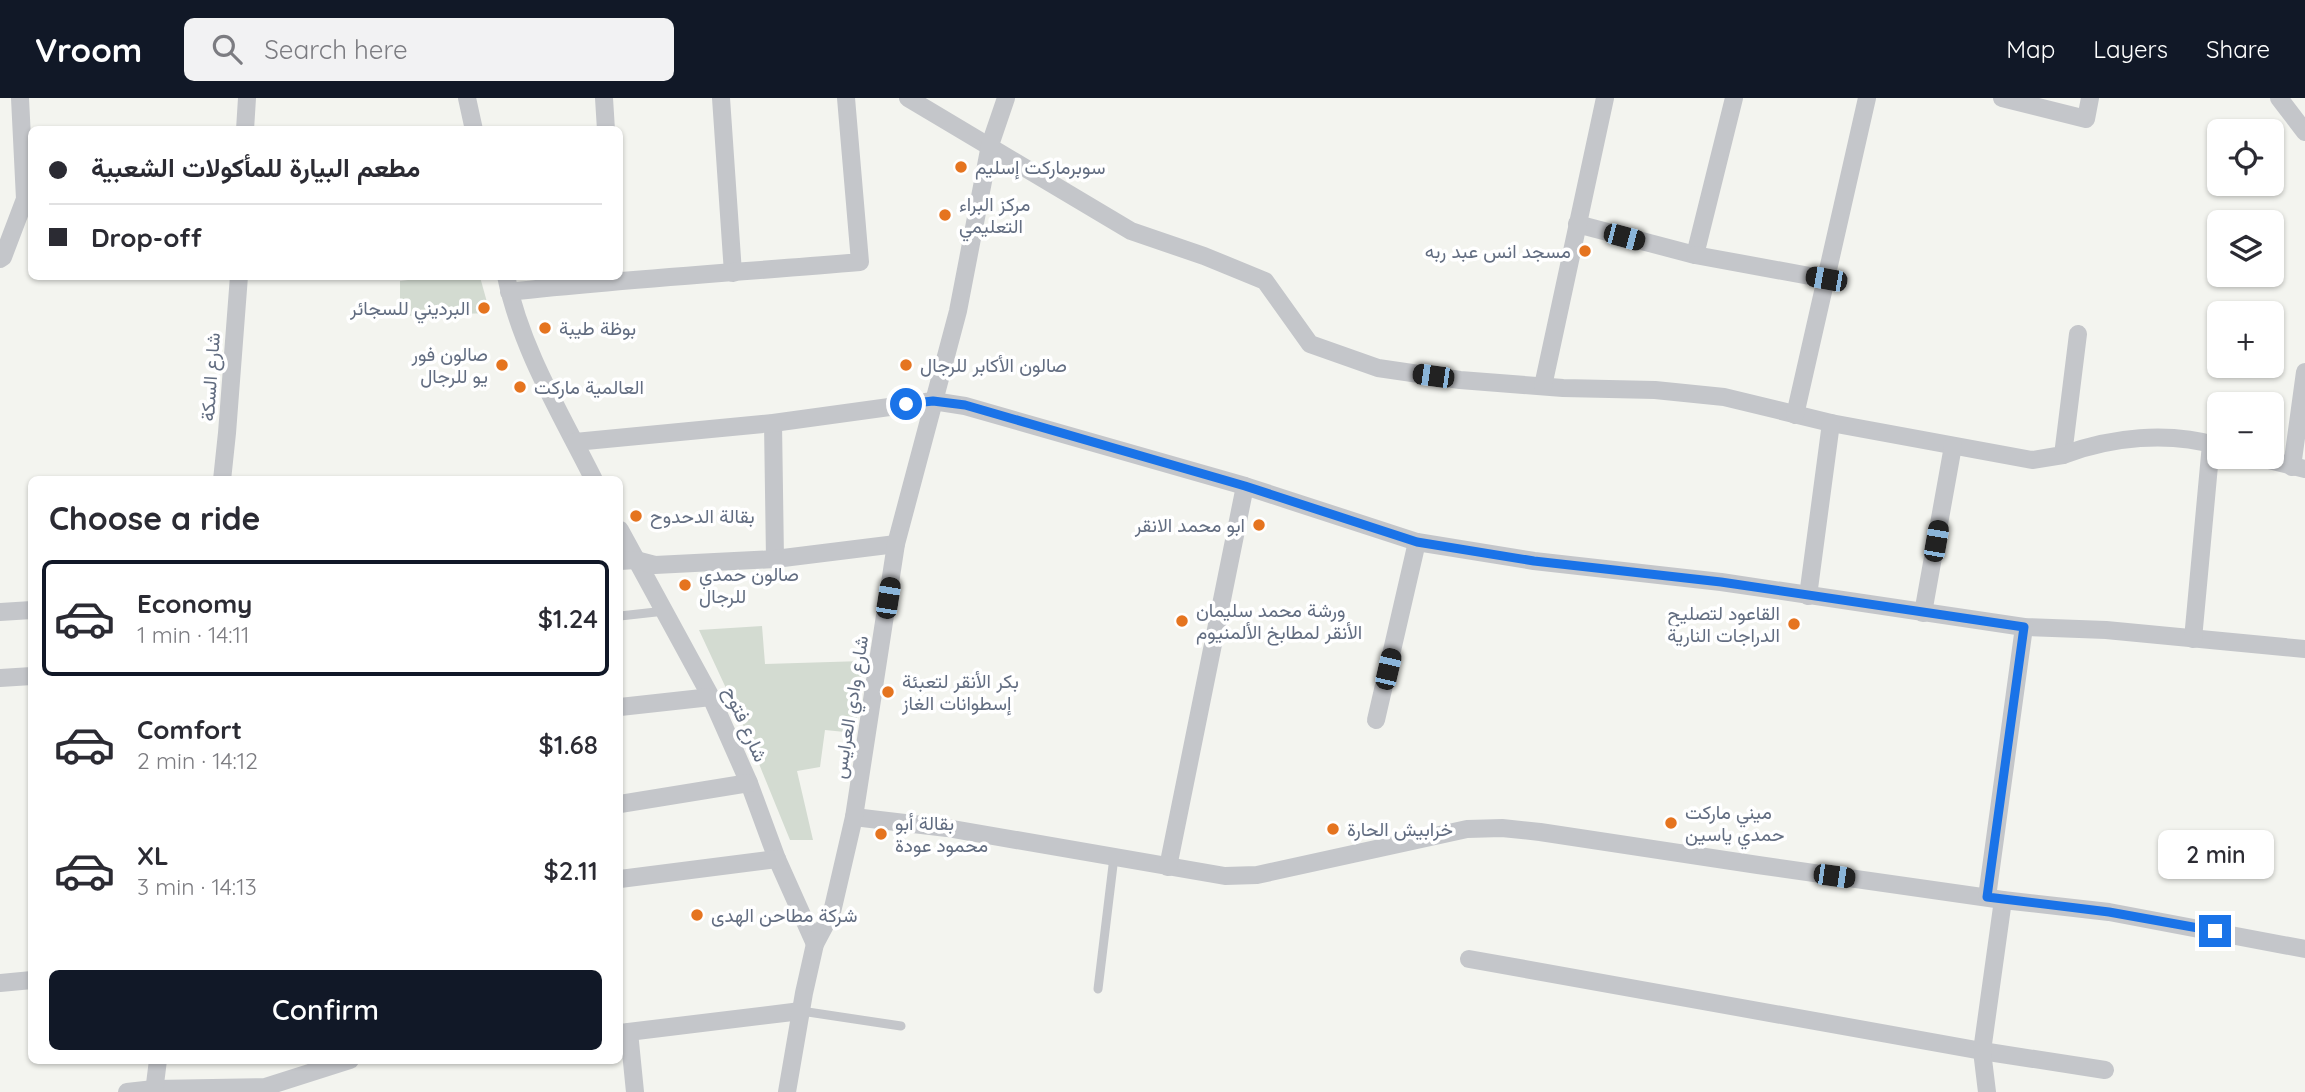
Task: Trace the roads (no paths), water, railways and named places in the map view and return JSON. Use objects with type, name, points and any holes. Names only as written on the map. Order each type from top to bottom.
[{"type":"street","points":[[0,259],[25,199],[20,98]]},
{"type":"street","points":[[245,126],[247,98]]},
{"type":"street","points":[[467,98],[473,126]]},
{"type":"street","points":[[604,98],[606,126]]},
{"type":"street","points":[[721,98],[733,273]]},
{"type":"street","points":[[623,278],[733,273],[860,262],[846,98]]},
{"type":"street","points":[[908,98],[1131,231],[1265,281],[1310,344],[1378,368],[1460,380],[1655,390],[1724,397],[1831,423],[2032,460],[2124,439],[2166,439],[2207,444]]},
{"type":"street","name":"شارع وادي العرايس","points":[[801,1011],[816,944],[832,912],[854,817],[896,544],[958,311],[990,145],[1006,98]]},
{"type":"street","points":[[1543,386],[1605,98]]},
{"type":"street","points":[[1695,255],[1734,98]]},
{"type":"street","points":[[1795,415],[1867,98]]},
{"type":"street","points":[[2002,98],[2086,119],[2090,98]]},
{"type":"street","points":[[2279,98],[2305,132]]},
{"type":"street","points":[[1577,224],[1695,255],[1826,279]]},
{"type":"street","name":"شارع السكة","points":[[222,476],[239,280]]},
{"type":"street","points":[[581,280],[508,284],[537,367],[592,476]]},
{"type":"street","points":[[2063,455],[2078,334]]},
{"type":"street","points":[[2298,468],[2305,372]]},
{"type":"street","points":[[575,442],[773,423],[933,401],[965,405],[1245,486],[1417,542],[1534,561],[1721,582],[2024,627],[2106,630],[2305,649]]},
{"type":"street","points":[[773,423],[775,559]]},
{"type":"street","points":[[1808,596],[1831,423]]},
{"type":"street","points":[[1923,613],[1953,446]]},
{"type":"street","points":[[2193,639],[2212,469]]},
{"type":"street","points":[[1167,867],[1245,486]]},
{"type":"street","name":"شارع فتوح","points":[[623,541],[628,560],[665,611],[711,697],[749,783],[777,859],[816,944]]},
{"type":"street","points":[[1376,720],[1417,542]]},
{"type":"street","points":[[628,560],[655,565],[775,559],[896,544]]},
{"type":"street","points":[[0,612],[28,610]]},
{"type":"street","points":[[1987,1092],[1982,1051],[1995,898],[2024,627]]},
{"type":"street","points":[[0,678],[28,676]]},
{"type":"street","points":[[623,707],[711,697]]},
{"type":"street","points":[[623,804],[749,783]]},
{"type":"street","points":[[854,817],[947,828],[1225,876],[1257,876],[1467,829],[1540,831],[1758,865],[2109,912],[2305,949]]},
{"type":"street","points":[[623,879],[777,859]]},
{"type":"street","points":[[1469,960],[1982,1051],[2105,1070]]},
{"type":"street","points":[[0,984],[28,980]]},
{"type":"street","points":[[635,1092],[624,1032],[801,1011],[787,1092]]},
{"type":"street","points":[[154,1091],[157,1064]]},
{"type":"street","points":[[127,1092],[265,1090],[338,1064]]},
{"type":"lane","points":[[623,616],[665,611]]},
{"type":"lane","points":[[1098,989],[1114,857]]},
{"type":"lane","points":[[801,1011],[901,1026]]},
{"type":"place","name":"سوبرماركت إسليم","points":[[961,167]]},
{"type":"place","name":"مركز البراء التعليمي","points":[[945,215]]},
{"type":"place","name":"مسجد انس عبد ربه","points":[[1585,251]]},
{"type":"place","name":"البرديني للسجائر","points":[[484,308]]},
{"type":"place","name":"بوظة طيبة","points":[[545,328]]},
{"type":"place","name":"صالون فور يو للرجال","points":[[502,365]]},
{"type":"place","name":"صالون الأكابر للرجال","points":[[906,365]]},
{"type":"place","name":"العالمية ماركت","points":[[520,387]]},
{"type":"place","name":"بقالة الدحدوح","points":[[636,516]]},
{"type":"place","name":"ابو محمد الانقر","points":[[1259,525]]},
{"type":"place","name":"صالون حمدي للرجال","points":[[685,585]]},
{"type":"place","name":"ورشة محمد سليمان الأنقر لمطابخ الألمنيوم","points":[[1182,621]]},
{"type":"place","name":"القاعود لتصليح الدراجات النارية","points":[[1794,624]]},
{"type":"place","name":"بكر الأنقر لتعبئة إسطوانات الغاز","points":[[888,692]]},
{"type":"place","name":"ميني ماركت حمدي ياسين","points":[[1671,823]]},
{"type":"place","name":"خرابيش الحارة","points":[[1333,829]]},
{"type":"place","name":"بقالة أبو محمود عودة","points":[[881,834]]},
{"type":"place","name":"شركة مطاحن الهدى","points":[[697,915]]}]
